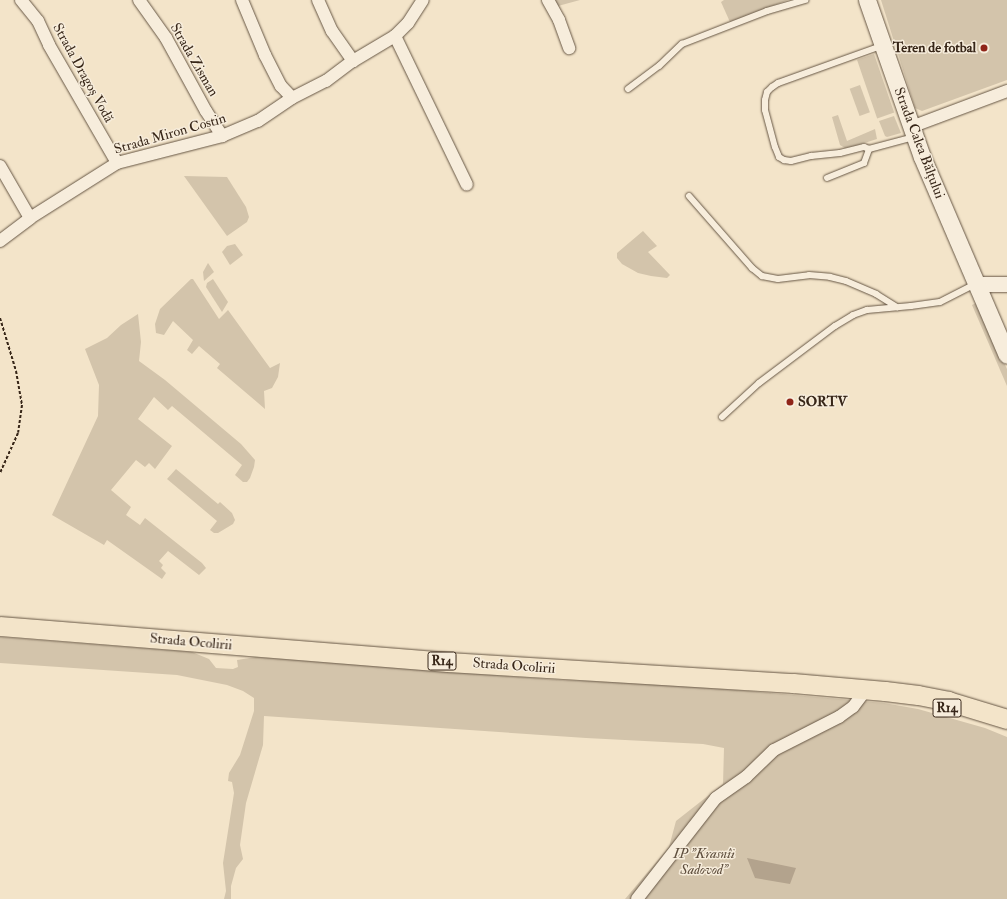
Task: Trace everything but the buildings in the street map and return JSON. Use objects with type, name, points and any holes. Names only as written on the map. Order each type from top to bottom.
[{"type":"main road","name":"Strada Calea Bălțului","points":[[867,0],[913,132],[975,284],[1007,356]]},
{"type":"main road","name":"Strada Ocolirii","points":[[0,626],[448,662],[793,683],[876,690]]},
{"type":"main road","name":"R14","points":[[876,690],[918,694],[948,701],[1007,719]]},
{"type":"main road","name":"R14","points":[[876,690],[956,710],[1007,729]]},
{"type":"street","name":"Strada Dragoș Vodă","points":[[21,0],[38,21],[49,45],[117,163]]},
{"type":"street","name":"Strada Zisman","points":[[139,0],[166,38],[206,111],[222,136]]},
{"type":"street","points":[[242,0],[265,56],[281,86],[292,98]]},
{"type":"street","points":[[318,0],[332,31],[352,61]]},
{"type":"street","name":"Strada Miron Costin","points":[[0,241],[30,218],[117,163],[222,136],[258,121],[292,98],[326,81],[352,61],[395,36],[408,23],[423,0]]},
{"type":"street","points":[[548,0],[560,20],[569,48]]},
{"type":"street","points":[[395,36],[467,185]]},
{"type":"street","points":[[913,132],[1007,91]]},
{"type":"street","points":[[0,166],[30,218]]},
{"type":"street","points":[[975,284],[1007,284]]},
{"type":"street","points":[[637,899],[716,798],[746,778],[774,750],[839,717],[876,690]]},
{"type":"lane","points":[[628,89],[659,66],[682,44],[767,11],[805,0]]},
{"type":"lane","points":[[883,45],[778,82],[767,92],[764,100],[765,110],[775,147],[779,157],[784,160],[791,161],[811,156],[840,153],[864,147],[870,149],[913,132]]},
{"type":"lane","points":[[826,178],[864,163],[870,149]]},
{"type":"lane","points":[[689,196],[752,268],[762,276],[778,279],[809,275],[830,277],[846,281],[876,294],[897,307]]},
{"type":"lane","points":[[722,417],[759,383],[835,326],[853,315],[867,310],[940,302],[975,284]]},
{"type":"path","points":[[0,318],[16,371],[22,406],[22,417],[18,432],[0,473]]},
{"type":"green space","points":[[552,0],[580,0],[558,6]]},
{"type":"green space","points":[[724,0],[788,0],[730,22],[721,2]]},
{"type":"green space","points":[[881,0],[1007,0],[1007,80],[922,111],[915,108]]},
{"type":"green space","points":[[874,54],[894,113],[877,118],[857,60]]},
{"type":"green space","points":[[860,85],[870,112],[860,116],[850,89]]},
{"type":"green space","points":[[838,115],[847,141],[875,129],[877,139],[845,148],[840,145],[832,117]]},
{"type":"green space","points":[[894,116],[901,133],[887,137],[885,136],[879,121]]},
{"type":"green space","points":[[184,176],[227,177],[246,207],[249,217],[247,222],[227,236]]},
{"type":"green space","points":[[643,231],[657,246],[648,252],[670,275],[667,278],[638,273],[622,264],[617,258],[617,253]]},
{"type":"green space","points":[[235,244],[243,255],[230,265],[222,252],[227,246]]},
{"type":"green space","points":[[208,263],[214,272],[204,281],[203,272]]},
{"type":"green space","points":[[191,279],[193,279],[219,319],[228,310],[270,368],[280,363],[278,377],[272,388],[264,391],[265,409],[217,368],[220,364],[199,346],[192,354],[187,350],[193,340],[173,321],[164,335],[156,333],[155,324],[160,309]]},
{"type":"green space","points":[[213,279],[228,302],[222,312],[206,287],[207,283]]},
{"type":"green space","points":[[976,303],[1007,369],[1007,386],[972,305]]},
{"type":"green space","points":[[138,314],[141,342],[139,361],[165,380],[241,444],[255,460],[250,478],[247,482],[243,482],[235,475],[242,465],[172,406],[168,410],[154,397],[138,419],[172,446],[155,469],[149,463],[145,467],[136,460],[111,490],[131,507],[126,515],[140,525],[145,518],[202,563],[206,568],[199,575],[168,551],[159,561],[163,565],[161,568],[166,573],[162,579],[107,540],[104,545],[52,515],[98,416],[99,385],[85,349],[107,338],[121,325]]},
{"type":"green space","points":[[176,469],[218,504],[220,502],[232,513],[235,520],[233,524],[218,533],[214,533],[210,530],[217,521],[167,479]]},
{"type":"green space","name":"IP \"Krasnîi Sadovod\"","points":[[0,637],[192,652],[209,659],[216,668],[233,669],[238,667],[237,660],[256,657],[559,680],[645,683],[748,691],[884,703],[918,709],[985,728],[1007,737],[1007,899],[625,899],[669,847],[676,821],[723,784],[724,748],[703,744],[586,738],[264,716],[263,745],[246,803],[240,845],[243,859],[236,868],[231,886],[231,899],[224,899],[226,891],[223,863],[234,793],[232,782],[228,781],[229,773],[240,755],[254,711],[254,698],[243,691],[227,685],[177,675],[0,663]]},
{"type":"shaded area","points":[[747,858],[796,868],[790,884],[755,878]]},
{"type":"place","name":"Teren de fotbal","points":[[984,48]]},
{"type":"place","name":"SORTV","points":[[790,402]]}]
